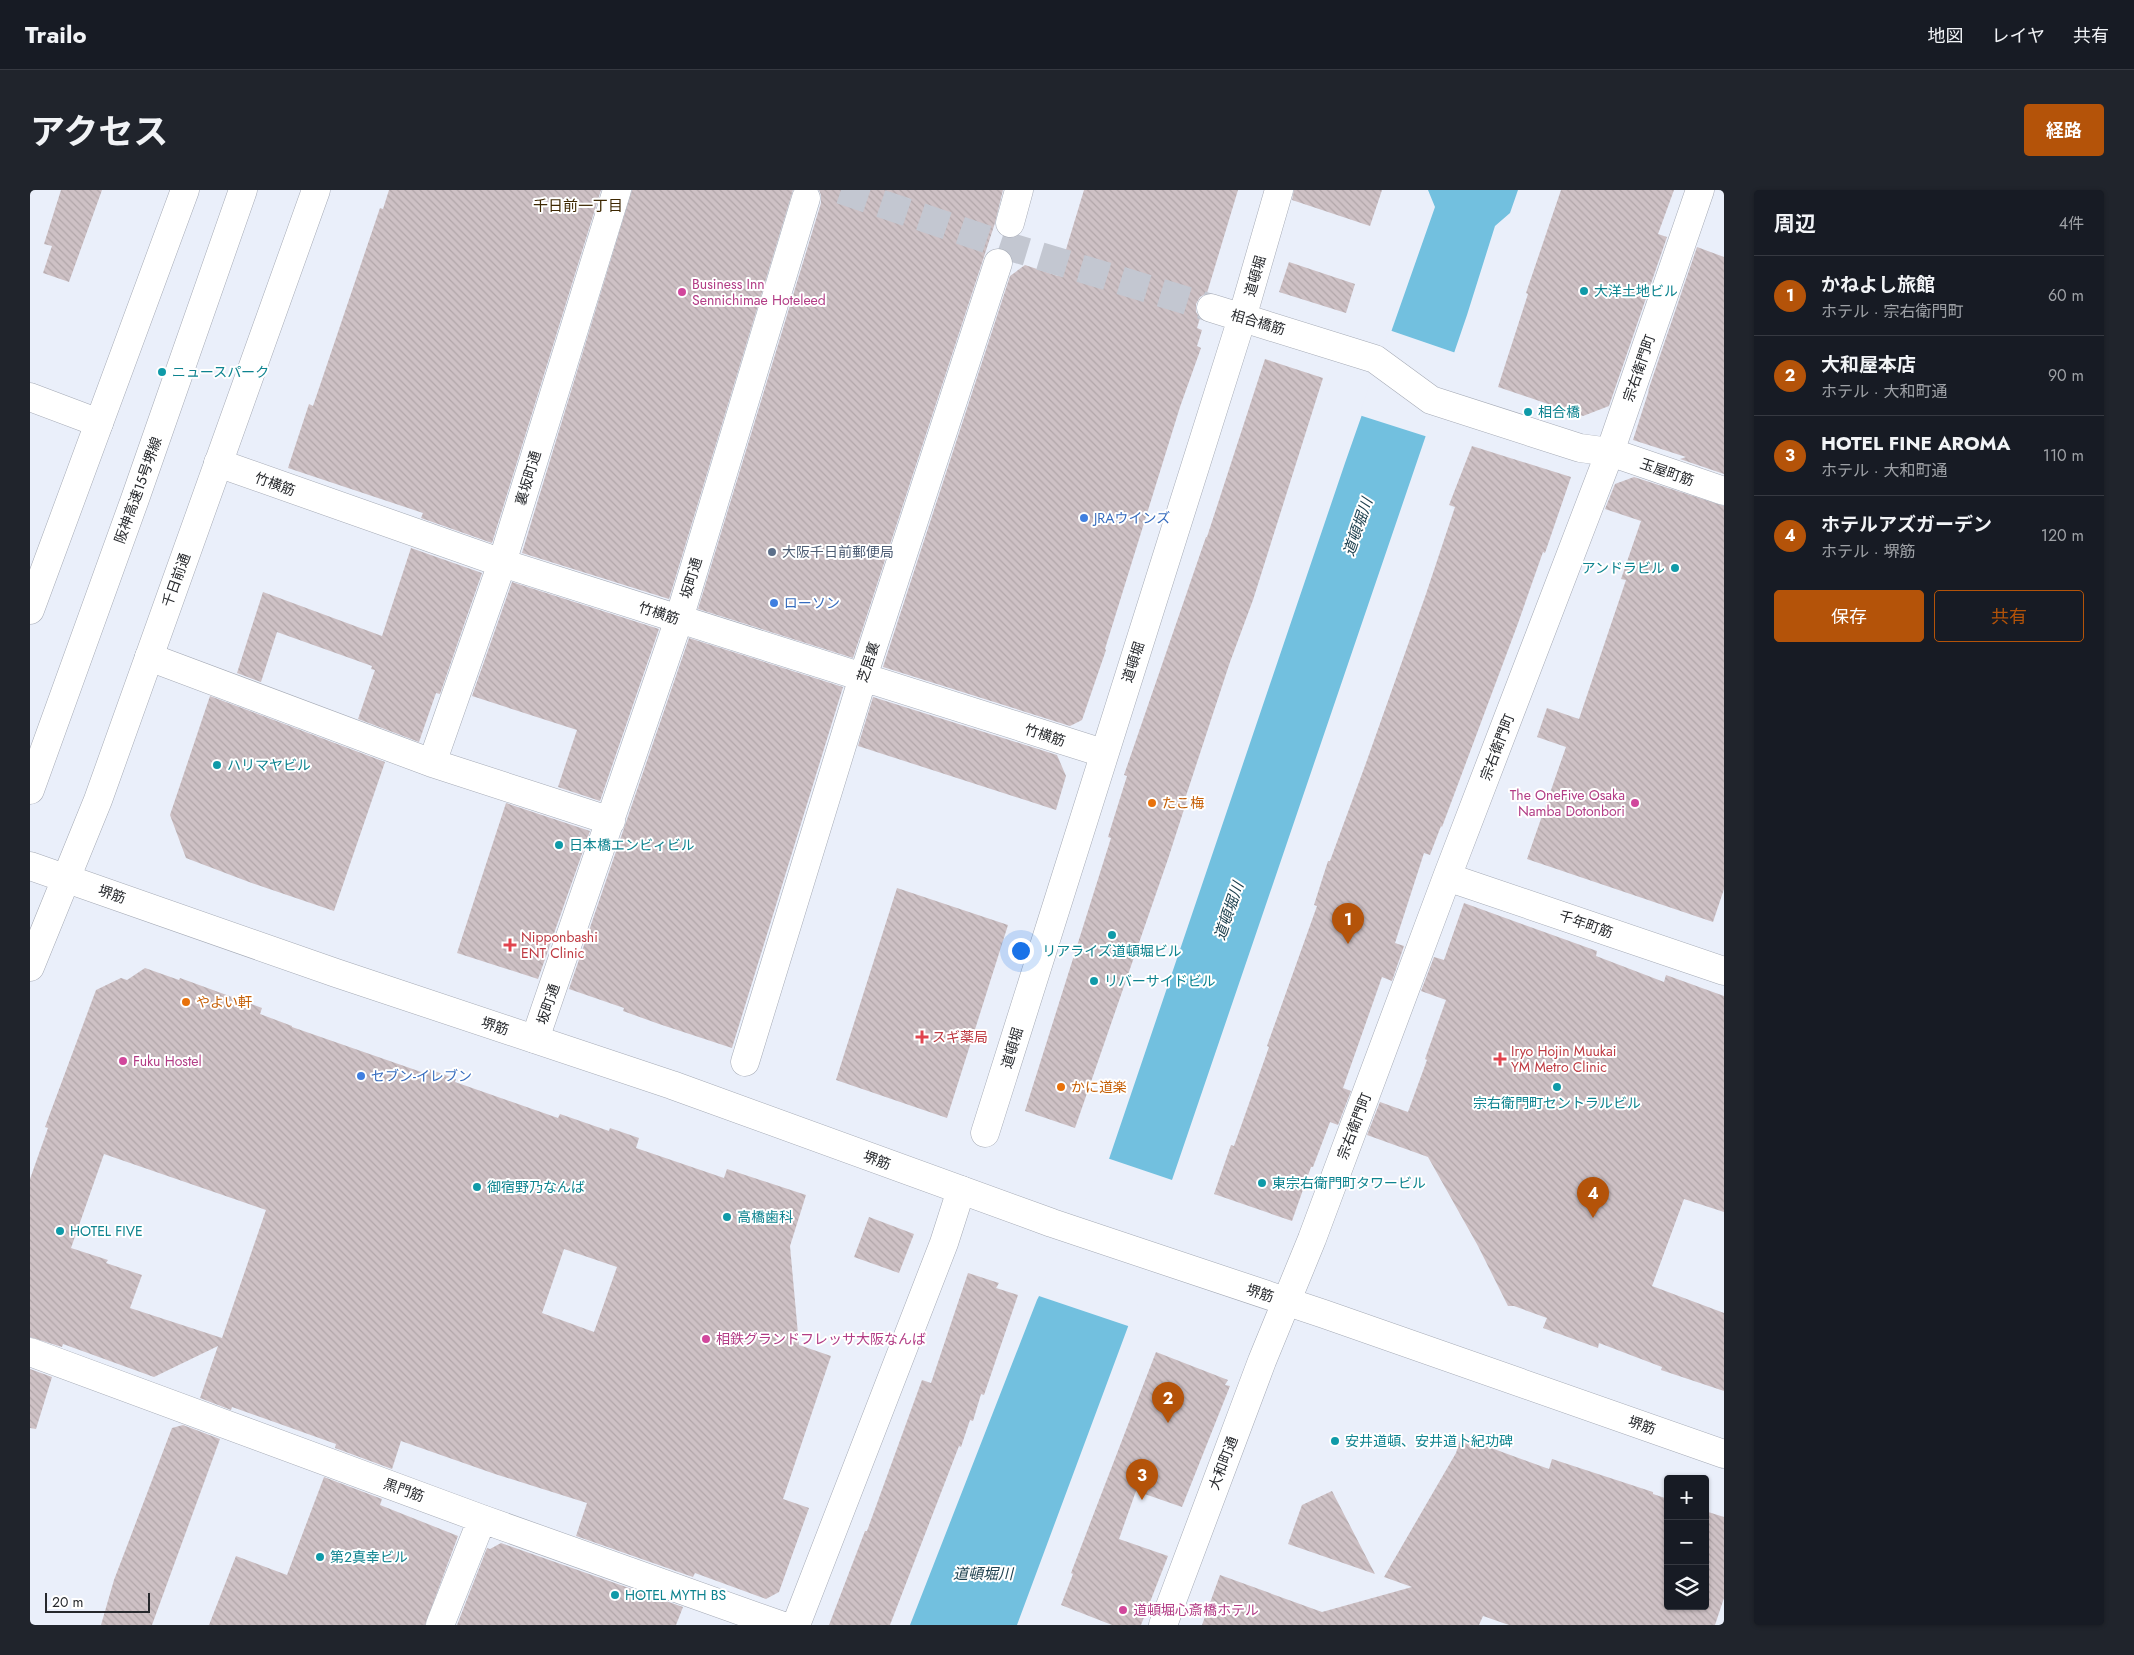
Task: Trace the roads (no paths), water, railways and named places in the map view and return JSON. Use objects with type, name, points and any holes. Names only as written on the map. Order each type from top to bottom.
[{"type":"main road","points":[[30,608],[185,190]]},
{"type":"main road","name":"阪神高速15号堺線","points":[[30,790],[136,499],[243,190]]},
{"type":"main road","name":"千日前通","points":[[30,967],[98,800],[316,190]]},
{"type":"main road","name":"裏坂町通","points":[[432,763],[502,563],[617,190]]},
{"type":"main road","points":[[1010,223],[1019,190]]},
{"type":"main road","name":"道頓堀","points":[[985,1133],[1103,753],[1242,318],[1279,190]]},
{"type":"main road","name":"宗右衛門町","points":[[1286,1302],[1312,1239],[1447,877],[1610,452],[1700,190]]},
{"type":"main road","name":"坂町通","points":[[535,1039],[679,620],[806,198]]},
{"type":"main road","name":"芝居裏","points":[[745,1062],[863,677],[998,263]]},
{"type":"main road","name":"相合橋筋","points":[[1211,308],[1375,359],[1431,400],[1510,426]]},
{"type":"main road","points":[[30,396],[99,422]]},
{"type":"main road","name":"玉屋町筋","points":[[1510,426],[1580,448],[1610,452],[1724,491]]},
{"type":"main road","name":"竹横筋","points":[[218,463],[502,563],[1103,753]]},
{"type":"main road","points":[[148,657],[432,763],[611,821]]},
{"type":"main road","name":"堺筋","points":[[30,866],[336,973],[672,1085],[1052,1223],[1724,1454]]},
{"type":"main road","name":"千年町筋","points":[[1447,877],[1724,971]]},
{"type":"main road","points":[[796,1625],[944,1243],[961,1190]]},
{"type":"main road","name":"大和町通","points":[[1162,1625],[1286,1302]]},
{"type":"main road","name":"黒門筋","points":[[30,1352],[482,1519],[780,1625]]},
{"type":"main road","points":[[440,1625],[482,1519]]},
{"type":"water","name":"道頓堀川","points":[[1428,190],[1518,190],[1510,213],[1495,226],[1467,315],[1172,1180],[1129,1324],[1017,1625],[910,1625],[1037,1300],[1109,1159],[1345,463],[1435,207]]},
{"type":"tunnel","points":[[841,190],[1004,245],[1211,308]]},
{"type":"place","name":"大洋土地ビル","points":[[1584,291]]},
{"type":"place","name":"Business Inn Sennichimae Hoteleed","points":[[682,292]]},
{"type":"place","name":"ニュースパーク","points":[[162,372]]},
{"type":"place","name":"相合橋","points":[[1528,412]]},
{"type":"place","name":"JRAウインズ","points":[[1084,518]]},
{"type":"place","name":"大阪千日前郵便局","points":[[772,552]]},
{"type":"place","name":"アンドラビル","points":[[1675,568]]},
{"type":"place","name":"ローソン","points":[[774,603]]},
{"type":"place","name":"ハリマヤビル","points":[[217,765]]},
{"type":"place","name":"たこ梅","points":[[1152,803]]},
{"type":"place","name":"The OneFive Osaka Namba Dotonbori","points":[[1635,803]]},
{"type":"place","name":"日本橋エンビィビル","points":[[559,845]]},
{"type":"place","name":"リアライズ道頓堀ビル","points":[[1112,935]]},
{"type":"place","name":"かねよし旅館","points":[[1348,944]]},
{"type":"place","name":"Nipponbashi ENT Clinic","points":[[510,945]]},
{"type":"place","name":"リバーサイドビル","points":[[1094,981]]},
{"type":"place","name":"やよい軒","points":[[186,1002]]},
{"type":"place","name":"スギ薬局","points":[[922,1037]]},
{"type":"place","name":"Iryo Hojin Muukai YM Metro Clinic","points":[[1500,1059]]},
{"type":"place","name":"Fuku Hostel","points":[[123,1061]]},
{"type":"place","name":"セブン-イレブン","points":[[361,1076]]},
{"type":"place","name":"かに道楽","points":[[1061,1087]]},
{"type":"place","name":"宗右衛門町セントラルビル","points":[[1557,1087]]},
{"type":"place","name":"東宗右衛門町タワービル","points":[[1262,1183]]},
{"type":"place","name":"御宿野乃なんば","points":[[477,1187]]},
{"type":"place","name":"高橋歯科","points":[[727,1217]]},
{"type":"place","name":"ホテルアズガーデン","points":[[1593,1218]]},
{"type":"place","name":"HOTEL FIVE","points":[[60,1231]]},
{"type":"place","name":"相鉄グランドフレッサ大阪なんば","points":[[706,1339]]},
{"type":"place","name":"大和屋本店","points":[[1168,1423]]},
{"type":"place","name":"安井道頓、安井道卜紀功碑","points":[[1335,1441]]},
{"type":"place","name":"HOTEL FINE AROMA","points":[[1142,1500]]},
{"type":"place","name":"第２真幸ビル","points":[[320,1557]]},
{"type":"place","name":"HOTEL MYTH BS","points":[[615,1595]]},
{"type":"place","name":"道頓堀心斎橋ホテル","points":[[1123,1610]]},
{"type":"district","name":"千日前一丁目","points":[[578,206]]}]
